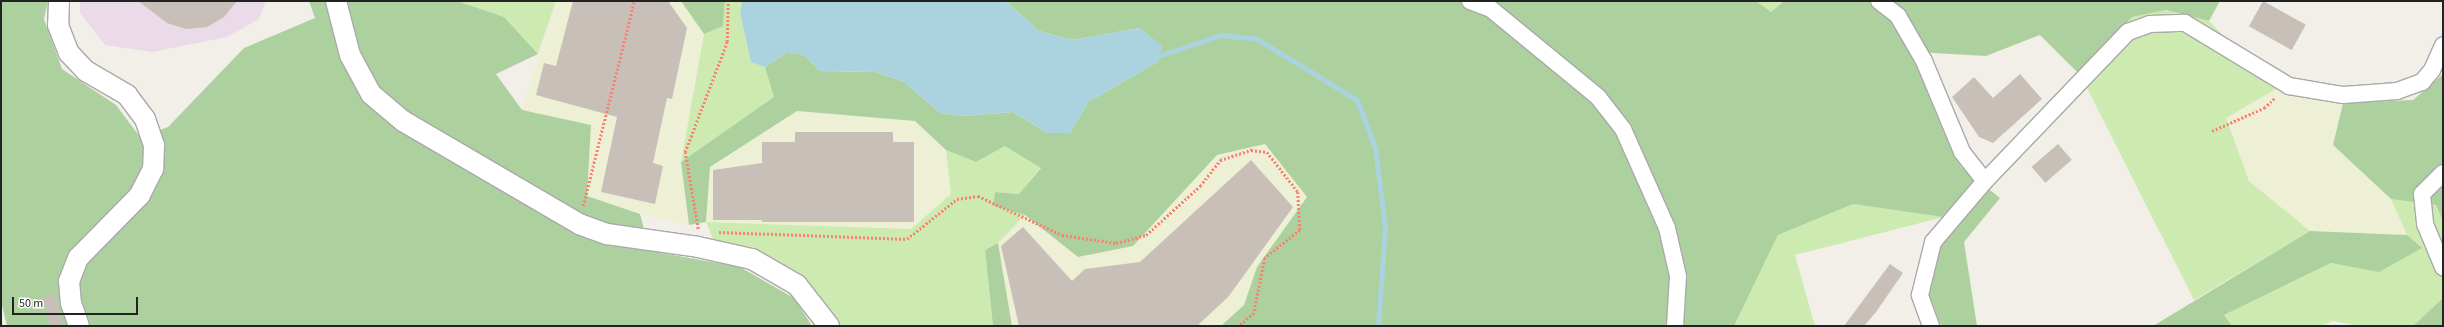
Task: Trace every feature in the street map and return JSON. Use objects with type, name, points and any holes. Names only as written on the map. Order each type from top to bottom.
[{"type":"street","points":[[59,1],[58,25],[69,53],[86,71],[127,95],[145,119],[154,145],[152,169],[140,195],[78,258],[69,281],[71,303],[79,326]]},
{"type":"street","points":[[336,1],[350,54],[371,94],[403,121],[579,224],[607,234],[701,243],[752,259],[796,285],[829,326]]},
{"type":"street","points":[[1470,1],[1491,9],[1598,97],[1623,129],[1667,228],[1678,276],[1675,326]]},
{"type":"street","points":[[1879,1],[1898,16],[1924,61],[1962,152],[1986,181]]},
{"type":"street","points":[[1931,326],[1920,295],[1933,242],[1986,181],[2128,32],[2150,24],[2185,23],[2289,86],[2343,95],[2397,91],[2422,82],[2432,70],[2443,45]]},
{"type":"street","points":[[2443,173],[2422,194],[2425,224],[2443,267]]},
{"type":"path","points":[[579,224],[634,1]]},
{"type":"path","points":[[728,1],[727,42],[685,152],[696,226],[701,243],[716,232],[907,239],[957,199],[978,196],[1062,235],[1116,242],[1146,235],[1200,186],[1220,160],[1251,150],[1267,152],[1298,192],[1300,230],[1265,258],[1254,313],[1239,326]]},
{"type":"path","points":[[2212,131],[2264,108],[2289,86]]},
{"type":"shaded area","points":[[80,1],[266,1],[259,19],[227,37],[152,52],[105,45],[80,13]]},
{"type":"green space","points":[[1,1],[48,1],[44,19],[62,69],[116,105],[140,137],[168,127],[244,48],[315,18],[309,1],[457,1],[504,17],[538,54],[496,74],[522,110],[591,125],[587,196],[640,214],[650,251],[740,267],[794,298],[812,326],[7,326],[1,301]]},
{"type":"green space","points":[[457,1],[556,1],[538,54],[504,17]]},
{"type":"green space","points":[[556,1],[681,1],[704,34],[681,162],[689,225],[640,214],[587,196],[591,125],[522,110]]},
{"type":"green space","points":[[681,1],[725,1],[723,26],[704,34]]},
{"type":"green space","points":[[725,1],[742,1],[740,13],[751,61],[765,67],[775,97],[681,162],[704,34],[723,25]]},
{"type":"green space","points":[[1006,1],[1756,1],[1771,12],[1784,1],[2220,1],[2209,21],[2166,10],[2132,17],[2081,76],[2040,35],[1986,56],[1916,52],[1961,167],[2000,198],[1964,242],[1977,326],[1941,326],[1929,294],[1943,217],[1853,204],[1778,235],[1734,326],[1221,326],[1244,305],[1257,267],[1307,197],[1265,144],[1217,155],[1133,246],[1078,257],[1025,215],[993,206],[995,192],[1019,194],[1041,168],[1005,146],[976,162],[946,150],[915,121],[797,111],[710,167],[706,222],[689,225],[681,162],[774,97],[765,67],[788,52],[804,55],[820,71],[876,72],[904,82],[940,113],[964,116],[1013,112],[1048,133],[1070,133],[1088,102],[1159,61],[1140,28],[1072,40],[1039,31]]},
{"type":"green space","points":[[1756,1],[1784,1],[1771,12]]},
{"type":"green space","points":[[2165,10],[2209,21],[2276,89],[2226,118],[2249,181],[2310,231],[2194,300],[2081,76],[2132,17]]},
{"type":"green space","points":[[2443,74],[2443,221],[2436,205],[2391,199],[2333,145],[2343,103],[2413,100]]},
{"type":"green space","points":[[2276,89],[2343,103],[2333,145],[2391,199],[2407,235],[2310,231],[2249,181],[2226,118]]},
{"type":"green space","points":[[797,111],[915,121],[946,150],[951,194],[911,229],[706,222],[710,167]]},
{"type":"green space","points":[[1265,144],[1308,197],[1257,267],[1244,305],[1221,326],[1012,326],[998,243],[1025,215],[1078,257],[1133,246],[1217,155]]},
{"type":"green space","points":[[1005,146],[1041,167],[1019,194],[995,192],[993,206],[1025,215],[998,243],[985,250],[993,326],[833,326],[796,271],[714,241],[706,222],[911,229],[951,194],[946,150],[976,162]]},
{"type":"green space","points":[[2391,199],[2436,205],[2443,221],[2443,298],[2413,326],[2360,326],[2333,321],[2321,326],[2232,326],[2224,315],[2331,263],[2379,271],[2421,248],[2407,235]]},
{"type":"green space","points":[[1853,204],[1944,217],[1795,255],[1815,326],[1734,326],[1778,235]]},
{"type":"green space","points":[[2310,231],[2407,235],[2422,248],[2379,272],[2331,263],[2224,315],[2232,326],[2153,326]]},
{"type":"green space","points":[[998,243],[1012,326],[993,326],[985,250]]},
{"type":"green space","points":[[2443,298],[2443,326],[2413,326]]},
{"type":"water","points":[[742,1],[1006,1],[1039,31],[1072,40],[1140,28],[1162,46],[1159,61],[1088,102],[1070,133],[1048,133],[1013,112],[964,116],[940,113],[904,82],[876,72],[820,71],[804,55],[788,52],[765,67],[751,62],[740,13]]},
{"type":"building","points":[[138,1],[237,1],[224,17],[207,27],[186,29],[167,23]]},
{"type":"building","points":[[573,1],[668,1],[687,28],[672,99],[667,98],[653,163],[663,166],[655,204],[601,192],[617,117],[536,95],[544,63],[556,66]]},
{"type":"building","points":[[2263,1],[2306,25],[2292,50],[2249,26]]},
{"type":"building","points":[[2020,74],[2042,99],[1993,143],[1979,137],[1952,97],[1974,77],[1993,98]]},
{"type":"building","points":[[795,132],[893,132],[893,142],[914,142],[914,222],[762,222],[762,220],[713,220],[713,170],[762,163],[762,142],[795,142]]},
{"type":"building","points":[[2058,144],[2072,160],[2045,183],[2032,167]]},
{"type":"building","points":[[1251,160],[1293,207],[1229,296],[1197,326],[1019,326],[1001,246],[1023,227],[1072,281],[1085,269],[1140,262]]},
{"type":"building","points":[[1890,264],[1903,273],[1876,312],[1864,326],[1844,326]]},
{"type":"building","points":[[56,293],[62,324],[49,326],[43,295]]},
{"type":"waterway","points":[[1155,57],[1221,35],[1257,39],[1357,100],[1375,148],[1385,227],[1378,326]]}]
